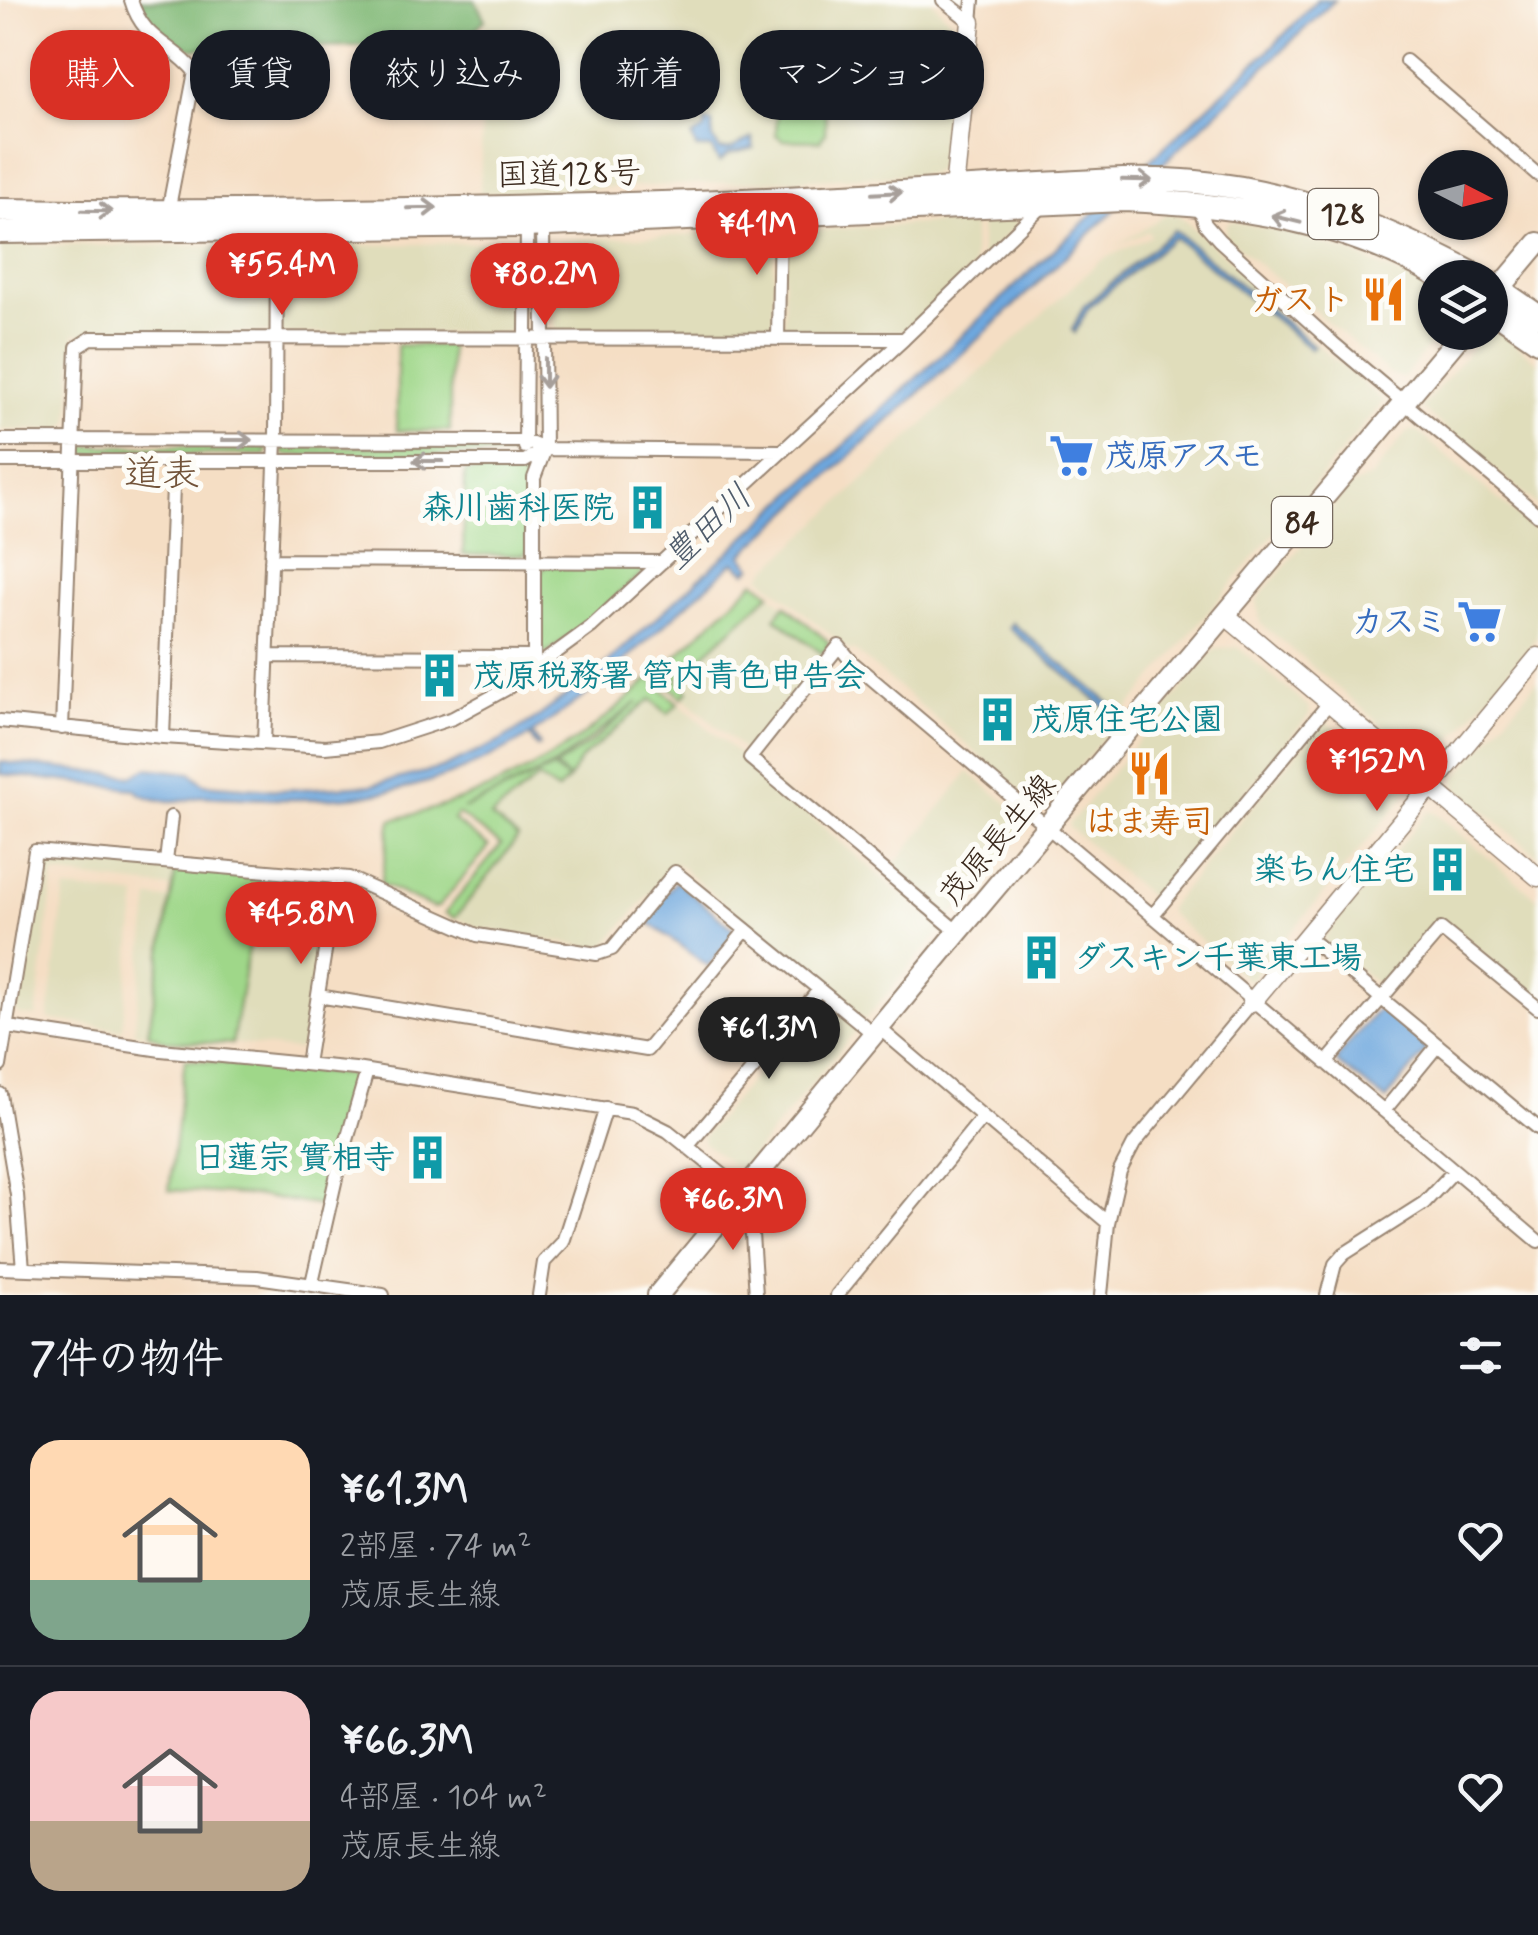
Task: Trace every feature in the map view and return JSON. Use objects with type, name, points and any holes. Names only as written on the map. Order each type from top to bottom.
[{"type":"highway","name":"国道128号","points":[[1053,196],[1084,182],[1190,182],[1272,195],[1340,213],[1417,244],[1441,260]]},
{"type":"highway","name":"国道128号","points":[[0,210],[277,231],[535,220],[784,199],[1053,196],[1254,212],[1342,234],[1418,265]]},
{"type":"highway","name":"国道128号","points":[[0,232],[166,221],[780,218],[953,199]]},
{"type":"highway","name":"国道128号","points":[[1508,301],[1538,316]]},
{"type":"highway","name":"国道128号","points":[[1508,310],[1538,341]]},
{"type":"main road","points":[[1508,274],[1538,243]]},
{"type":"main road","name":"茂原長生線","points":[[658,1295],[1447,350]]},
{"type":"street","points":[[131,0],[149,34],[196,72],[166,221]]},
{"type":"street","points":[[942,0],[972,22]]},
{"type":"street","points":[[953,199],[973,0]]},
{"type":"street","points":[[1406,61],[1538,174]]},
{"type":"street","points":[[0,721],[326,747],[378,742],[453,718],[506,688],[533,662],[591,627],[1053,196]]},
{"type":"street","points":[[1199,205],[1204,224],[1219,240],[1402,402],[1538,515]]},
{"type":"street","points":[[778,340],[780,218]]},
{"type":"street","points":[[534,478],[525,461],[524,340],[535,220]]},
{"type":"street","points":[[533,662],[534,478],[545,449],[545,340],[535,220]]},
{"type":"street","points":[[264,743],[276,440],[277,231]]},
{"type":"street","points":[[62,728],[77,346],[83,341],[904,339]]},
{"type":"street","points":[[0,440],[525,441],[545,449],[780,451]]},
{"type":"street","points":[[0,461],[525,461],[545,449]]},
{"type":"street","points":[[163,737],[174,462]]},
{"type":"street","points":[[271,560],[662,562]]},
{"type":"street","points":[[1225,615],[1538,877]]},
{"type":"street","points":[[958,932],[750,758],[839,646],[852,662],[1538,1241]]},
{"type":"street","points":[[268,656],[533,662]]},
{"type":"street","points":[[1100,1295],[1108,1223],[1120,1172],[1134,1144],[1538,657]]},
{"type":"street","points":[[1152,916],[1330,703]]},
{"type":"street","points":[[166,862],[171,818]]},
{"type":"street","points":[[0,1066],[34,851],[337,876],[476,934],[605,954],[675,872],[820,990],[877,1031],[1108,1223]]},
{"type":"street","points":[[308,1064],[337,876]]},
{"type":"street","points":[[1326,1063],[1441,929],[1538,1008]]},
{"type":"street","points":[[318,996],[647,1050],[746,930]]},
{"type":"street","points":[[1306,936],[1538,1128]]},
{"type":"street","points":[[687,1147],[820,990]]},
{"type":"street","points":[[4,1026],[161,1050],[368,1071],[606,1108],[650,1120],[687,1147],[740,1197],[752,1234],[756,1295]]},
{"type":"street","points":[[1384,1111],[1438,1045]]},
{"type":"street","points":[[312,1283],[336,1178],[368,1071]]},
{"type":"street","points":[[0,1094],[23,1268]]},
{"type":"street","points":[[540,1295],[544,1262],[563,1242],[606,1108]]},
{"type":"street","points":[[837,1295],[983,1117]]},
{"type":"street","points":[[1327,1295],[1335,1264],[1344,1254],[1424,1202],[1454,1171]]},
{"type":"street","points":[[0,1268],[258,1277],[383,1295]]},
{"type":"shaded area","points":[[475,0],[931,0],[959,30],[740,30],[740,120],[944,120],[938,169],[931,174],[480,193],[482,120],[560,120],[560,30],[485,30],[485,20]]},
{"type":"shaded area","points":[[1167,214],[1178,215],[1262,286],[1280,314],[1384,401],[1044,810],[760,576],[1100,261],[1151,236],[1148,231],[1114,247]]},
{"type":"shaded area","points":[[1016,219],[1017,225],[981,259],[980,221]]},
{"type":"shaded area","points":[[973,221],[974,267],[905,331],[784,333],[784,232]]},
{"type":"shaded area","points":[[1230,221],[1285,232],[1352,253],[1418,284],[1418,350],[1426,350],[1403,378],[1390,374],[1225,236]]},
{"type":"shaded area","points":[[770,232],[774,238],[773,334],[562,334],[555,328],[555,247],[562,240]]},
{"type":"shaded area","points":[[505,242],[515,251],[515,325],[507,333],[279,334],[280,247]]},
{"type":"shaded area","points":[[5,245],[272,246],[272,333],[74,334],[70,422],[60,430],[0,430],[0,249]]},
{"type":"shaded area","points":[[1508,338],[1538,363],[1538,506],[1421,408],[1470,350],[1508,350]]},
{"type":"shaded area","points":[[1416,430],[1538,533],[1538,636],[1433,762],[1426,762],[1260,623],[1257,600],[1349,487],[1372,476],[1407,432]]},
{"type":"shaded area","points":[[755,581],[830,646],[746,752],[657,674]]},
{"type":"shaded area","points":[[1238,647],[1309,707],[1310,714],[1157,898],[1150,897],[1069,824],[1216,648]]},
{"type":"shaded area","points":[[650,678],[942,929],[865,1020],[676,863],[605,946],[596,948],[480,929],[445,913],[501,845],[457,814],[474,796],[544,763],[581,739]]},
{"type":"shaded area","points":[[1538,680],[1538,856],[1456,787],[1456,778]]},
{"type":"shaded area","points":[[1322,723],[1328,723],[1405,788],[1405,796],[1251,980],[1246,979],[1169,913],[1168,908]]},
{"type":"shaded area","points":[[968,772],[1031,822],[952,917],[895,869]]},
{"type":"shaded area","points":[[1428,812],[1434,812],[1538,899],[1538,999],[1440,918],[1383,985],[1378,985],[1325,941],[1325,936]]},
{"type":"shaded area","points":[[46,859],[326,882],[329,887],[303,1045],[297,1050],[134,1032],[150,898],[169,899],[171,888],[54,874],[36,1017],[20,1015],[16,1011],[40,863]]},
{"type":"shaded area","points":[[65,889],[137,896],[122,1030],[48,1019]]},
{"type":"shaded area","points":[[825,999],[859,1027],[742,1168],[737,1168],[703,1142],[703,1137],[819,1000]]},
{"type":"green space","points":[[136,0],[475,0],[485,20],[475,30],[350,30],[350,46],[330,46],[330,30],[190,30],[190,48],[170,40],[170,30],[154,30]]},
{"type":"green space","points":[[777,120],[825,120],[820,141],[783,140],[776,135]]},
{"type":"green space","points":[[397,345],[450,345],[450,431],[397,431]]},
{"type":"green space","points":[[83,446],[266,446],[266,455],[84,454]]},
{"type":"green space","points":[[511,446],[511,455],[282,452],[284,447]]},
{"type":"green space","points":[[465,471],[522,471],[530,479],[529,550],[524,555],[463,555]]},
{"type":"green space","points":[[547,565],[641,566],[643,573],[546,654],[539,649],[539,573]]},
{"type":"green space","points":[[755,581],[771,593],[677,679],[688,691],[682,698],[657,674]]},
{"type":"green space","points":[[785,605],[829,642],[823,654],[775,618]]},
{"type":"green space","points":[[650,678],[678,703],[668,714],[651,699],[580,760],[569,779],[555,767],[592,742],[638,702],[555,765],[463,809],[553,768],[568,780],[557,791],[538,778],[491,817],[518,838],[455,918],[445,913],[501,845],[458,814],[453,820],[489,847],[438,907],[381,884],[391,820],[465,798],[531,768],[592,728]]},
{"type":"green space","points":[[176,869],[261,874],[232,1044],[165,1041],[148,1034]]},
{"type":"green space","points":[[185,1059],[354,1075],[359,1081],[322,1206],[260,1196],[169,1190]]},
{"type":"water","points":[[1317,0],[1335,0],[1002,317],[742,555],[752,567],[746,572],[734,562],[589,693],[532,734],[540,745],[537,747],[529,736],[448,775],[409,787],[332,798],[202,796],[166,801],[134,789],[0,774],[0,762],[132,776],[147,768],[191,773],[204,784],[281,790],[372,785],[442,768],[499,742],[596,673],[1275,44]]},
{"type":"water","points":[[705,122],[712,123],[713,139],[720,150],[752,138],[754,148],[729,154],[719,162],[711,148],[696,148],[692,137],[705,130]]},
{"type":"water","points":[[1174,230],[1314,346],[1311,349],[1174,237],[1088,308],[1075,333],[1072,330],[1084,306]]},
{"type":"water","points":[[1012,623],[1123,715],[1119,719],[1009,628]]},
{"type":"water","points":[[676,881],[734,929],[734,936],[708,966],[648,922],[647,916]]},
{"type":"water","points":[[1377,1010],[1384,1010],[1426,1045],[1426,1051],[1386,1100],[1337,1063],[1337,1058]]},
{"type":"place","name":"ガスト","points":[[1383,299]]},
{"type":"place","name":"茂原アスモ","points":[[1072,455]]},
{"type":"place","name":"森川歯科医院","points":[[647,507]]},
{"type":"place","name":"カスミ","points":[[1480,621]]},
{"type":"place","name":"茂原税務署 管内青色申告会","points":[[440,675]]},
{"type":"place","name":"茂原住宅公園","points":[[998,719]]},
{"type":"place","name":"はま寿司","points":[[1149,773]]},
{"type":"place","name":"楽ちん住宅","points":[[1447,869]]},
{"type":"place","name":"ダスキン千葉東工場","points":[[1041,957]]},
{"type":"place","name":"日蓮宗 實相寺","points":[[428,1157]]},
{"type":"district","name":"道表","points":[[162,473]]},
{"type":"water label","name":"豊田川","points":[[707,526]]}]
